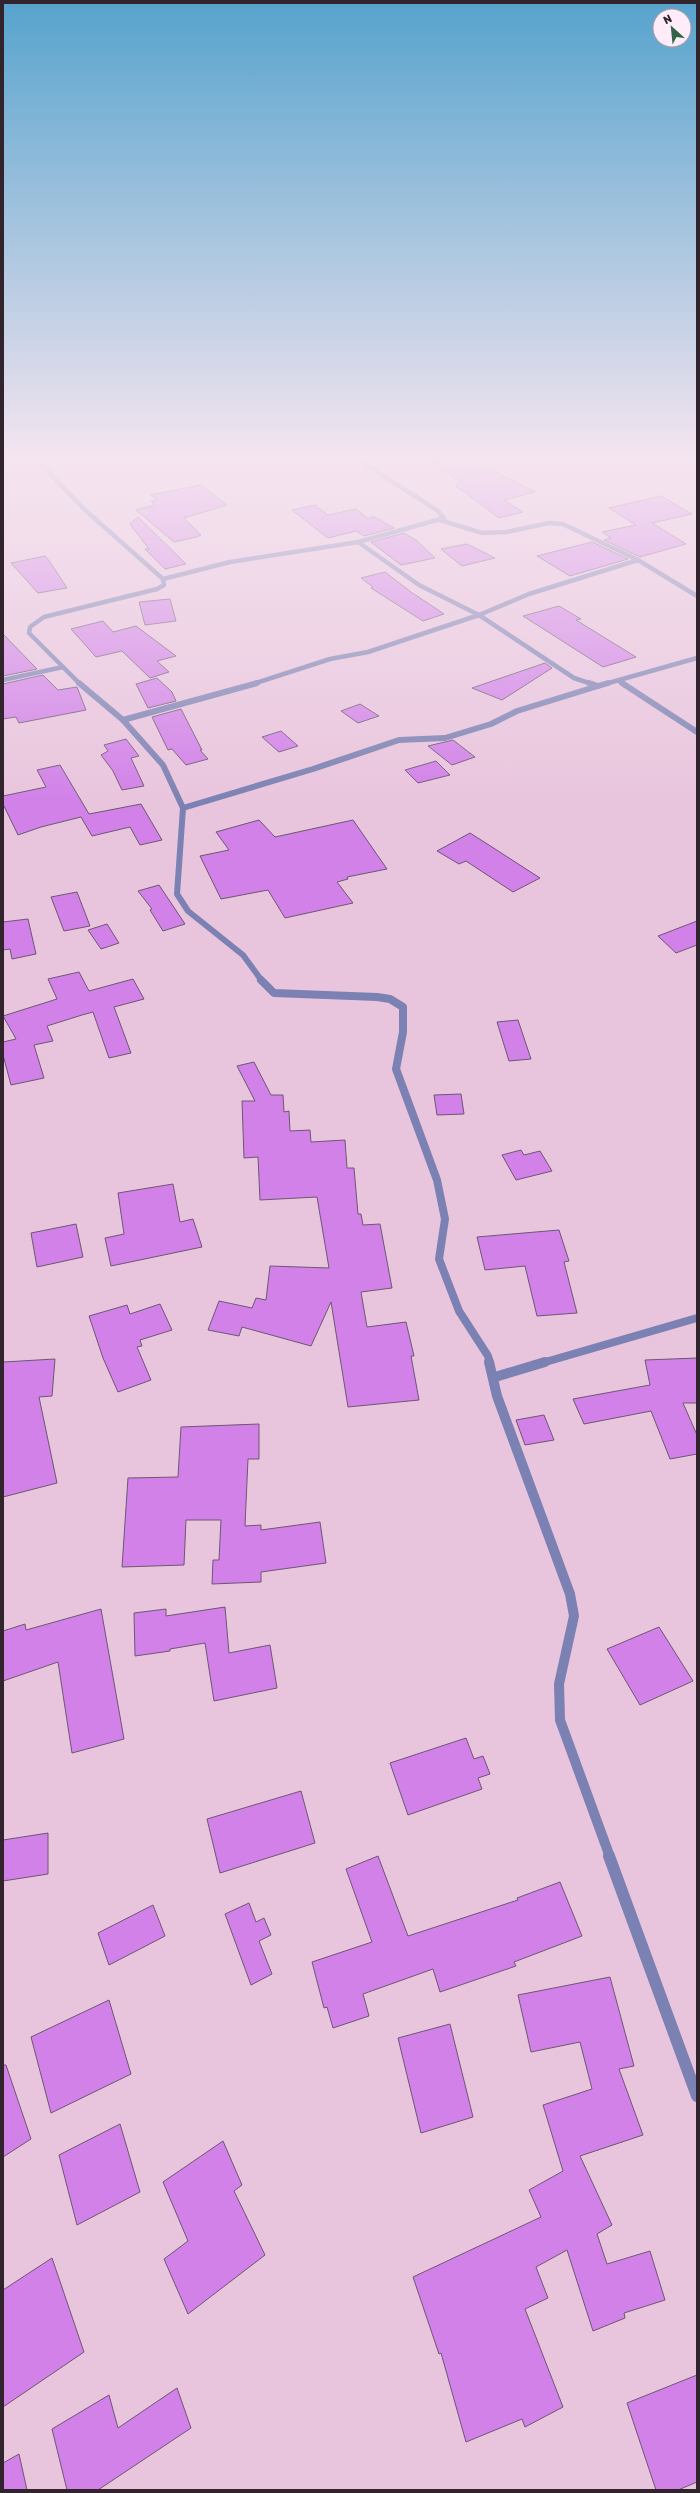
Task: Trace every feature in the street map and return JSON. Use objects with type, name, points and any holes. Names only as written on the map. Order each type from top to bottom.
[{"type":"street","points":[[153,570],[163,579],[164,585],[157,590],[36,621],[30,627],[29,633],[63,667],[123,720],[163,765],[183,808],[177,894],[188,911],[243,955],[268,989],[281,995],[378,997],[390,999],[403,1007],[403,1032],[396,1069],[437,1180],[445,1219],[439,1259],[459,1311],[488,1356],[494,1377],[497,1396],[570,1594],[574,1616],[559,1684],[560,1720],[697,2096]]},
{"type":"street","points":[[163,579],[197,570]]},
{"type":"street","points":[[398,570],[419,585],[479,615],[574,678],[598,686]]},
{"type":"street","points":[[123,720],[272,679],[330,659],[368,652],[479,615],[529,594],[605,570]]},
{"type":"street","points":[[655,570],[697,596]]},
{"type":"street","points":[[183,808],[313,769],[399,740],[444,738],[462,733],[491,724],[517,711],[697,658]]},
{"type":"street","points":[[3,680],[63,667]]},
{"type":"street","points":[[618,681],[697,732]]},
{"type":"street","points":[[494,1377],[697,1318]]},
{"type":"building","points":[[18,570],[55,570],[67,588],[38,593]]},
{"type":"building","points":[[561,570],[589,570],[570,576]]},
{"type":"building","points":[[385,572],[411,592],[444,614],[423,621],[371,588],[373,587],[361,578]]},
{"type":"building","points":[[170,599],[176,621],[145,625],[139,602]]},
{"type":"building","points":[[559,606],[581,619],[576,620],[636,657],[603,667],[523,616]]},
{"type":"building","points":[[103,621],[113,632],[136,626],[176,656],[157,661],[169,672],[150,678],[122,651],[96,657],[71,629]]},
{"type":"building","points":[[3,634],[37,669],[3,676]]},
{"type":"building","points":[[545,663],[552,668],[502,700],[472,688]]},
{"type":"building","points":[[43,675],[58,690],[77,687],[86,710],[19,723],[16,717],[3,719],[3,684]]},
{"type":"building","points":[[157,678],[172,692],[176,701],[148,708],[136,684]]},
{"type":"building","points":[[360,704],[379,716],[358,723],[341,711]]},
{"type":"building","points":[[181,709],[202,750],[200,750],[208,759],[186,765],[172,749],[168,750],[152,717]]},
{"type":"building","points":[[281,731],[298,746],[279,752],[262,737]]},
{"type":"building","points":[[126,739],[139,756],[131,758],[144,786],[122,790],[113,771],[101,755],[108,751],[104,745]]},
{"type":"building","points":[[453,740],[475,757],[452,765],[428,746]]},
{"type":"building","points":[[436,761],[450,775],[418,783],[405,770]]},
{"type":"building","points":[[60,765],[89,814],[141,804],[162,840],[140,845],[130,827],[92,836],[81,817],[41,827],[18,835],[3,804],[3,796],[46,787],[37,770]]},
{"type":"building","points":[[259,820],[275,837],[353,820],[387,869],[347,877],[348,879],[337,882],[353,903],[285,918],[268,890],[221,899],[200,856],[229,850],[216,832]]},
{"type":"building","points":[[470,833],[540,878],[513,892],[466,861],[459,864],[437,851]]},
{"type":"building","points":[[159,885],[185,924],[163,931],[150,910],[152,909],[138,891]]},
{"type":"building","points":[[77,892],[90,926],[64,931],[51,897]]},
{"type":"building","points":[[28,919],[36,954],[12,959],[10,949],[3,950],[3,922]]},
{"type":"building","points":[[697,921],[697,945],[676,953],[658,936]]},
{"type":"building","points":[[107,924],[119,943],[101,949],[88,930]]},
{"type":"building","points":[[79,972],[89,991],[133,979],[144,999],[114,1007],[131,1053],[109,1058],[93,1012],[47,1026],[53,1041],[34,1045],[44,1078],[11,1085],[3,1055],[3,1042],[16,1039],[3,1016],[57,999],[48,979]]},
{"type":"building","points":[[518,1020],[531,1059],[509,1061],[497,1022]]},
{"type":"building","points":[[254,1062],[271,1095],[283,1095],[284,1112],[289,1111],[290,1131],[310,1130],[311,1142],[345,1140],[347,1168],[354,1168],[358,1214],[361,1214],[363,1225],[380,1224],[392,1288],[361,1292],[367,1327],[406,1322],[414,1356],[411,1356],[419,1400],[348,1407],[331,1302],[311,1346],[242,1327],[239,1336],[208,1330],[219,1301],[252,1308],[256,1298],[266,1300],[270,1266],[329,1268],[317,1197],[260,1200],[258,1157],[244,1158],[242,1101],[255,1101],[237,1066]]},
{"type":"building","points":[[461,1094],[464,1114],[437,1115],[434,1095]]},
{"type":"building","points":[[521,1150],[524,1155],[540,1151],[552,1171],[516,1180],[502,1155]]},
{"type":"building","points":[[173,1184],[180,1222],[193,1219],[202,1247],[111,1266],[105,1238],[124,1234],[118,1193]]},
{"type":"building","points":[[76,1224],[83,1257],[37,1267],[31,1233]]},
{"type":"building","points":[[559,1230],[569,1261],[564,1262],[577,1313],[537,1316],[525,1266],[485,1270],[477,1237]]},
{"type":"building","points":[[160,1304],[172,1330],[140,1340],[142,1346],[137,1347],[151,1380],[118,1392],[103,1358],[89,1316],[127,1305],[130,1314]]},
{"type":"building","points":[[697,1358],[697,1403],[683,1403],[697,1435],[697,1454],[670,1459],[651,1411],[584,1424],[573,1399],[650,1385],[645,1360]]},
{"type":"building","points":[[55,1359],[52,1396],[39,1397],[57,1483],[3,1497],[3,1362]]},
{"type":"building","points":[[544,1415],[554,1440],[525,1445],[516,1420]]},
{"type":"building","points":[[259,1424],[259,1459],[248,1459],[245,1526],[261,1525],[261,1530],[320,1522],[326,1563],[261,1572],[261,1582],[212,1584],[213,1560],[219,1560],[221,1520],[186,1520],[184,1565],[122,1567],[128,1478],[178,1477],[181,1427]]},
{"type":"building","points":[[225,1607],[229,1653],[270,1645],[277,1688],[214,1701],[205,1643],[170,1649],[170,1651],[135,1656],[134,1613],[166,1609],[166,1616]]},
{"type":"building","points":[[101,1609],[124,1739],[72,1753],[58,1662],[3,1681],[3,1631],[25,1624],[26,1630]]},
{"type":"building","points":[[659,1627],[693,1681],[640,1705],[607,1649]]},
{"type":"building","points":[[466,1738],[474,1759],[483,1756],[490,1774],[478,1778],[482,1789],[408,1815],[390,1763]]},
{"type":"building","points":[[301,1791],[315,1843],[220,1873],[207,1819]]},
{"type":"building","points":[[48,1833],[48,1874],[3,1881],[3,1840]]},
{"type":"building","points":[[378,1856],[408,1936],[518,1900],[517,1898],[560,1882],[582,1936],[514,1962],[516,1966],[440,1992],[433,1969],[363,1994],[369,2016],[333,2028],[327,2007],[324,2008],[312,1962],[372,1942],[346,1869]]},
{"type":"building","points":[[249,1903],[256,1922],[264,1918],[271,1935],[259,1941],[272,1974],[251,1985],[225,1914]]},
{"type":"building","points":[[153,1905],[165,1936],[109,1965],[98,1933]]},
{"type":"building","points":[[610,1977],[634,2066],[619,2069],[643,2135],[580,2156],[612,2225],[597,2234],[607,2264],[650,2251],[665,2300],[624,2313],[625,2318],[593,2331],[567,2250],[536,2267],[548,2298],[525,2309],[563,2407],[525,2427],[522,2419],[466,2442],[441,2353],[439,2354],[413,2277],[541,2217],[529,2190],[563,2171],[543,2105],[592,2089],[580,2042],[531,2052],[518,1995]]},
{"type":"building","points":[[109,2000],[131,2074],[51,2113],[31,2037]]},
{"type":"building","points":[[450,2024],[473,2117],[421,2133],[398,2038]]},
{"type":"building","points":[[3,2065],[6,2065],[31,2139],[3,2157]]},
{"type":"building","points":[[120,2124],[140,2192],[77,2225],[59,2155]]},
{"type":"building","points":[[223,2141],[242,2185],[234,2191],[265,2255],[188,2314],[164,2259],[188,2241],[163,2182]]},
{"type":"building","points":[[52,2258],[84,2352],[3,2407],[3,2290]]},
{"type":"building","points":[[697,2375],[697,2482],[678,2490],[656,2490],[627,2403]]},
{"type":"building","points":[[177,2388],[191,2428],[98,2490],[67,2490],[52,2429],[109,2395],[118,2428]]},
{"type":"building","points":[[19,2454],[27,2490],[3,2490],[3,2463]]}]
